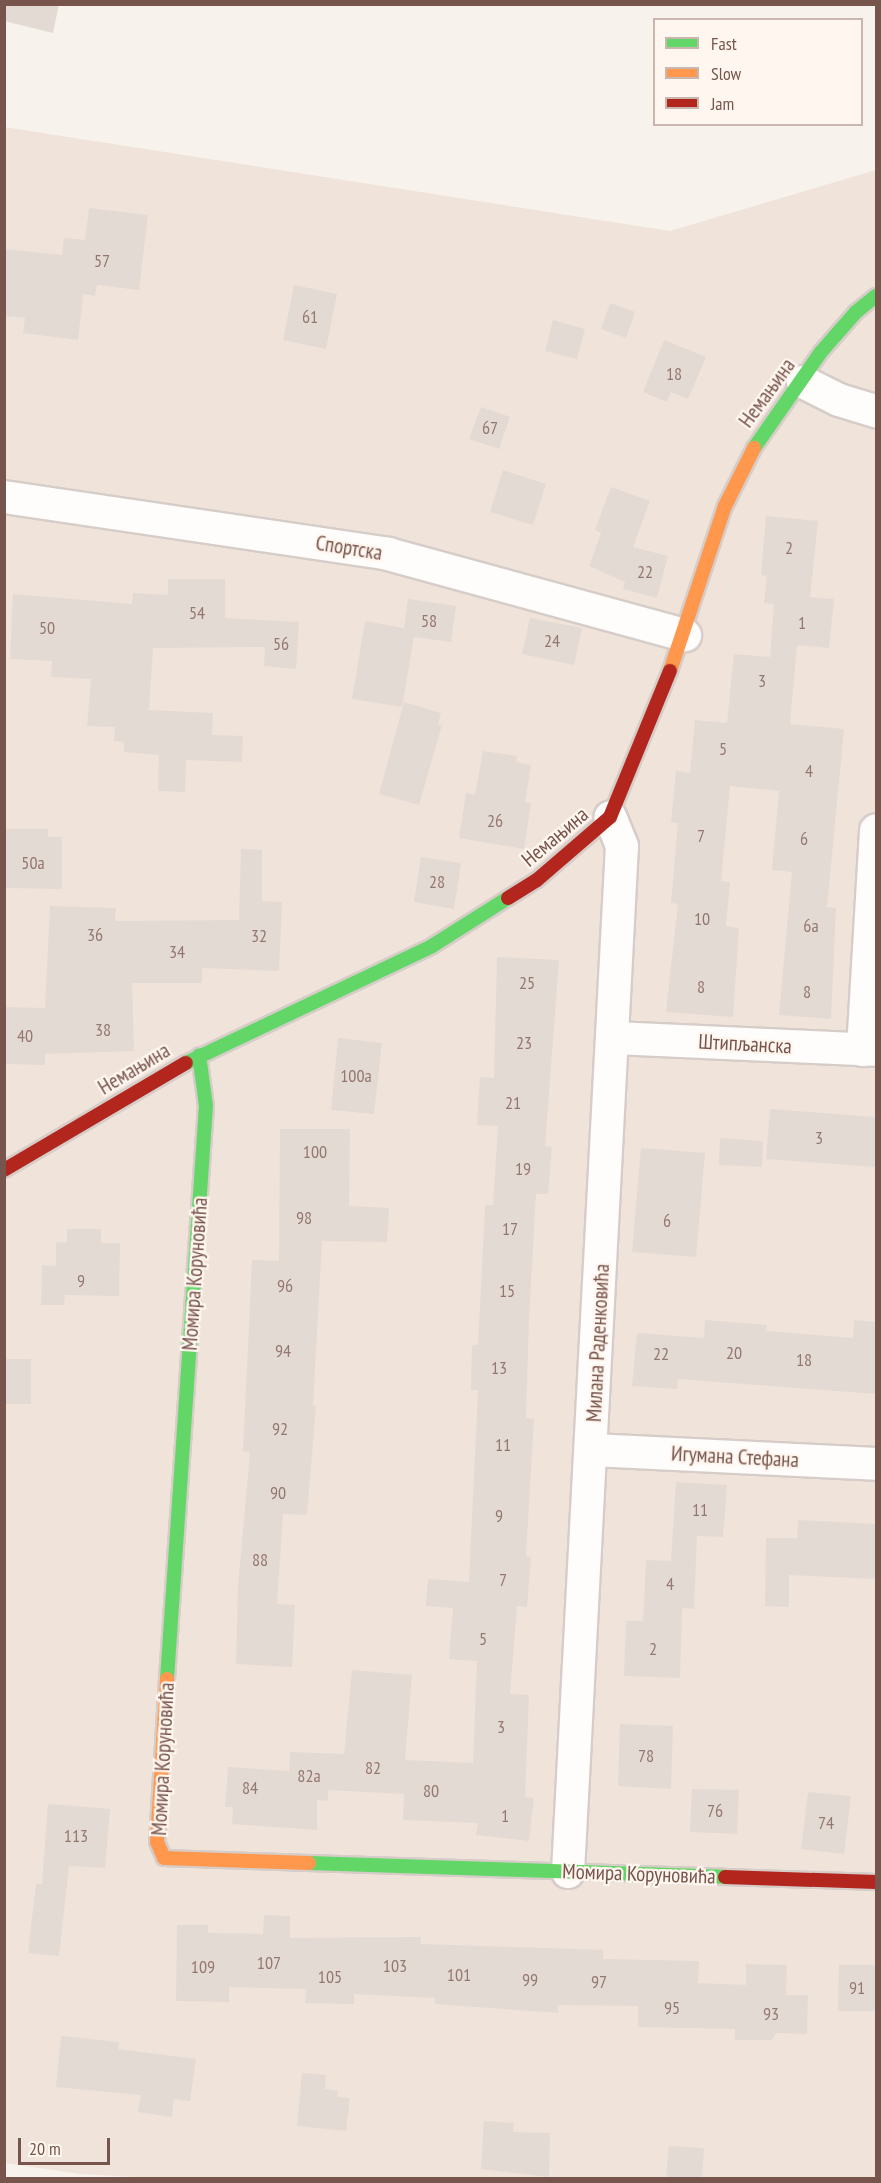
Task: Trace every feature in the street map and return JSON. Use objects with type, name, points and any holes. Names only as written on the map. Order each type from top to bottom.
[{"type":"street","name":"Немањина","points":[[4,1170],[199,1055],[432,946],[537,880],[610,817],[685,635],[725,506],[760,435],[803,382],[821,352],[856,312],[876,296]]},
{"type":"street","points":[[803,382],[839,400],[876,411]]},
{"type":"street","name":"Спортска","points":[[4,497],[388,554],[685,635]]},
{"type":"street","name":"Милана Раденковића","points":[[568,1872],[593,1450],[622,846],[610,817]]},
{"type":"street","points":[[870,1050],[876,830]]},
{"type":"street","name":"Штипљанска","points":[[614,1038],[870,1050]]},
{"type":"street","name":"Момира Коруновића","points":[[199,1055],[206,1106],[158,1810],[157,1842],[164,1858],[876,1881]]},
{"type":"street","name":"Игумана Стефана","points":[[593,1450],[876,1464]]},
{"type":"shaded area","points":[[4,127],[670,231],[876,170],[876,2178],[149,2178],[80,2174],[5,2163]]},
{"type":"building","points":[[4,4],[59,4],[53,33],[4,21]]},
{"type":"building","points":[[89,208],[148,215],[139,290],[97,285],[95,296],[83,294],[78,340],[23,333],[25,318],[4,316],[4,249],[62,255],[64,238],[85,240]]},
{"type":"building","points":[[294,285],[337,294],[326,349],[283,340]]},
{"type":"building","points":[[610,303],[635,312],[626,338],[601,329]]},
{"type":"building","points":[[553,320],[585,329],[577,359],[545,351]]},
{"type":"building","points":[[664,340],[706,357],[688,399],[671,392],[667,402],[643,392]]},
{"type":"building","points":[[481,407],[510,417],[499,449],[469,439]]},
{"type":"building","points":[[503,470],[546,484],[533,525],[490,512]]},
{"type":"building","points":[[611,487],[650,501],[633,547],[668,556],[657,598],[623,589],[625,582],[589,566],[601,533],[595,530]]},
{"type":"building","points":[[766,516],[818,521],[810,597],[834,599],[829,648],[797,645],[790,724],[844,729],[827,907],[836,908],[831,1019],[779,1015],[792,872],[772,870],[779,791],[730,786],[721,881],[730,882],[726,926],[739,928],[733,1017],[666,1012],[678,904],[671,903],[678,823],[671,822],[676,771],[690,773],[695,720],[727,723],[734,654],[770,657],[774,604],[764,603],[767,576],[761,575]]},
{"type":"building","points":[[168,579],[225,579],[225,618],[299,622],[296,669],[264,666],[265,647],[153,648],[149,710],[213,713],[212,735],[243,736],[242,762],[186,760],[185,792],[158,791],[159,755],[124,752],[124,742],[114,741],[115,727],[87,726],[91,679],[51,677],[52,661],[10,659],[13,594],[132,604],[133,593],[168,595]]},
{"type":"building","points":[[408,599],[456,606],[451,642],[414,637],[402,707],[352,699],[365,621],[404,628]]},
{"type":"building","points":[[530,618],[582,628],[574,665],[522,654]]},
{"type":"building","points":[[404,702],[441,713],[438,725],[442,725],[419,805],[379,794]]},
{"type":"building","points":[[483,751],[517,756],[516,762],[531,765],[525,803],[531,803],[524,849],[459,838],[466,793],[475,795]]},
{"type":"building","points":[[4,829],[48,829],[48,837],[62,837],[62,889],[4,888]]},
{"type":"building","points":[[241,849],[262,850],[262,901],[282,902],[279,971],[202,968],[202,983],[132,983],[134,1051],[45,1054],[45,1065],[4,1064],[4,1007],[45,1008],[50,906],[116,908],[115,921],[239,920]]},
{"type":"building","points":[[421,857],[461,863],[454,909],[414,902]]},
{"type":"building","points":[[497,957],[559,960],[545,1146],[552,1147],[548,1194],[536,1194],[529,1318],[526,1418],[534,1419],[526,1556],[531,1557],[527,1607],[517,1606],[510,1694],[529,1695],[525,1797],[534,1798],[529,1841],[476,1835],[478,1823],[403,1820],[404,1794],[328,1790],[328,1801],[317,1800],[317,1830],[232,1824],[233,1807],[225,1807],[228,1767],[289,1771],[290,1752],[344,1754],[352,1670],[412,1675],[405,1760],[473,1763],[477,1661],[449,1659],[453,1608],[426,1606],[428,1579],[469,1582],[478,1390],[471,1390],[472,1345],[478,1345],[485,1205],[493,1205],[498,1126],[477,1125],[480,1077],[494,1078]]},
{"type":"building","points":[[338,1038],[382,1043],[374,1114],[331,1110]]},
{"type":"building","points":[[770,1109],[876,1117],[876,1167],[766,1159]]},
{"type":"building","points":[[280,1129],[350,1129],[349,1206],[389,1208],[387,1242],[322,1241],[313,1405],[316,1406],[307,1515],[283,1514],[277,1604],[295,1605],[292,1667],[236,1664],[238,1587],[250,1452],[243,1451],[252,1260],[279,1261]]},
{"type":"building","points":[[720,1138],[763,1141],[762,1167],[719,1165]]},
{"type":"building","points":[[641,1148],[705,1153],[696,1257],[632,1252]]},
{"type":"building","points":[[67,1229],[101,1229],[101,1243],[120,1243],[119,1296],[65,1295],[64,1305],[41,1305],[42,1265],[56,1266],[56,1242],[67,1243]]},
{"type":"building","points":[[705,1320],[767,1325],[766,1331],[853,1338],[854,1320],[876,1322],[876,1394],[678,1379],[677,1389],[632,1386],[637,1333],[704,1338]]},
{"type":"building","points":[[4,1359],[31,1359],[31,1404],[4,1404]]},
{"type":"building","points":[[676,1482],[727,1485],[723,1537],[697,1536],[694,1609],[682,1608],[680,1678],[624,1676],[626,1621],[643,1621],[646,1560],[671,1561]]},
{"type":"building","points":[[798,1520],[876,1524],[875,1579],[789,1575],[789,1607],[765,1606],[766,1538],[797,1538]]},
{"type":"building","points":[[620,1724],[673,1726],[671,1789],[618,1786]]},
{"type":"building","points":[[692,1789],[739,1790],[737,1834],[690,1832]]},
{"type":"building","points":[[808,1792],[851,1796],[844,1854],[801,1849]]},
{"type":"building","points":[[48,1804],[110,1809],[105,1868],[69,1866],[59,1956],[28,1953],[36,1884],[42,1884]]},
{"type":"building","points":[[264,1915],[290,1916],[290,1938],[421,1937],[421,1944],[603,1950],[603,1959],[699,1961],[698,1983],[746,1985],[746,1964],[787,1965],[786,1995],[808,1995],[807,2034],[776,2033],[772,2040],[735,2040],[735,2029],[638,2027],[638,2006],[558,2005],[558,2013],[435,2004],[435,1998],[354,1994],[354,2004],[305,2003],[306,1989],[229,1987],[229,2002],[176,2001],[177,1925],[208,1925],[208,1933],[263,1934]]},
{"type":"building","points":[[839,1965],[876,1965],[876,2011],[838,2011]]},
{"type":"building","points":[[61,2036],[119,2042],[118,2049],[196,2059],[190,2101],[174,2099],[172,2117],[138,2112],[141,2095],[56,2087]]},
{"type":"building","points":[[302,2073],[326,2075],[325,2089],[338,2091],[337,2097],[350,2098],[346,2131],[297,2126]]},
{"type":"building","points":[[484,2121],[514,2123],[513,2132],[550,2133],[549,2177],[481,2169]]},
{"type":"building","points":[[669,2146],[704,2148],[702,2178],[666,2178]]},
{"type":"traffic: fast","points":[[754,448],[821,352],[856,312],[876,296]]},
{"type":"traffic: fast","points":[[186,1063],[432,946],[508,898]]},
{"type":"traffic: fast","points":[[167,1679],[206,1106],[199,1055]]},
{"type":"traffic: fast","points":[[309,1863],[725,1877]]},
{"type":"traffic: slow","points":[[670,671],[725,506],[754,448]]},
{"type":"traffic: slow","points":[[167,1679],[157,1842],[164,1858],[309,1863]]},
{"type":"traffic: jam","points":[[508,898],[537,880],[610,817],[670,671]]},
{"type":"traffic: jam","points":[[4,1170],[186,1063]]},
{"type":"traffic: jam","points":[[725,1877],[876,1882]]}]
